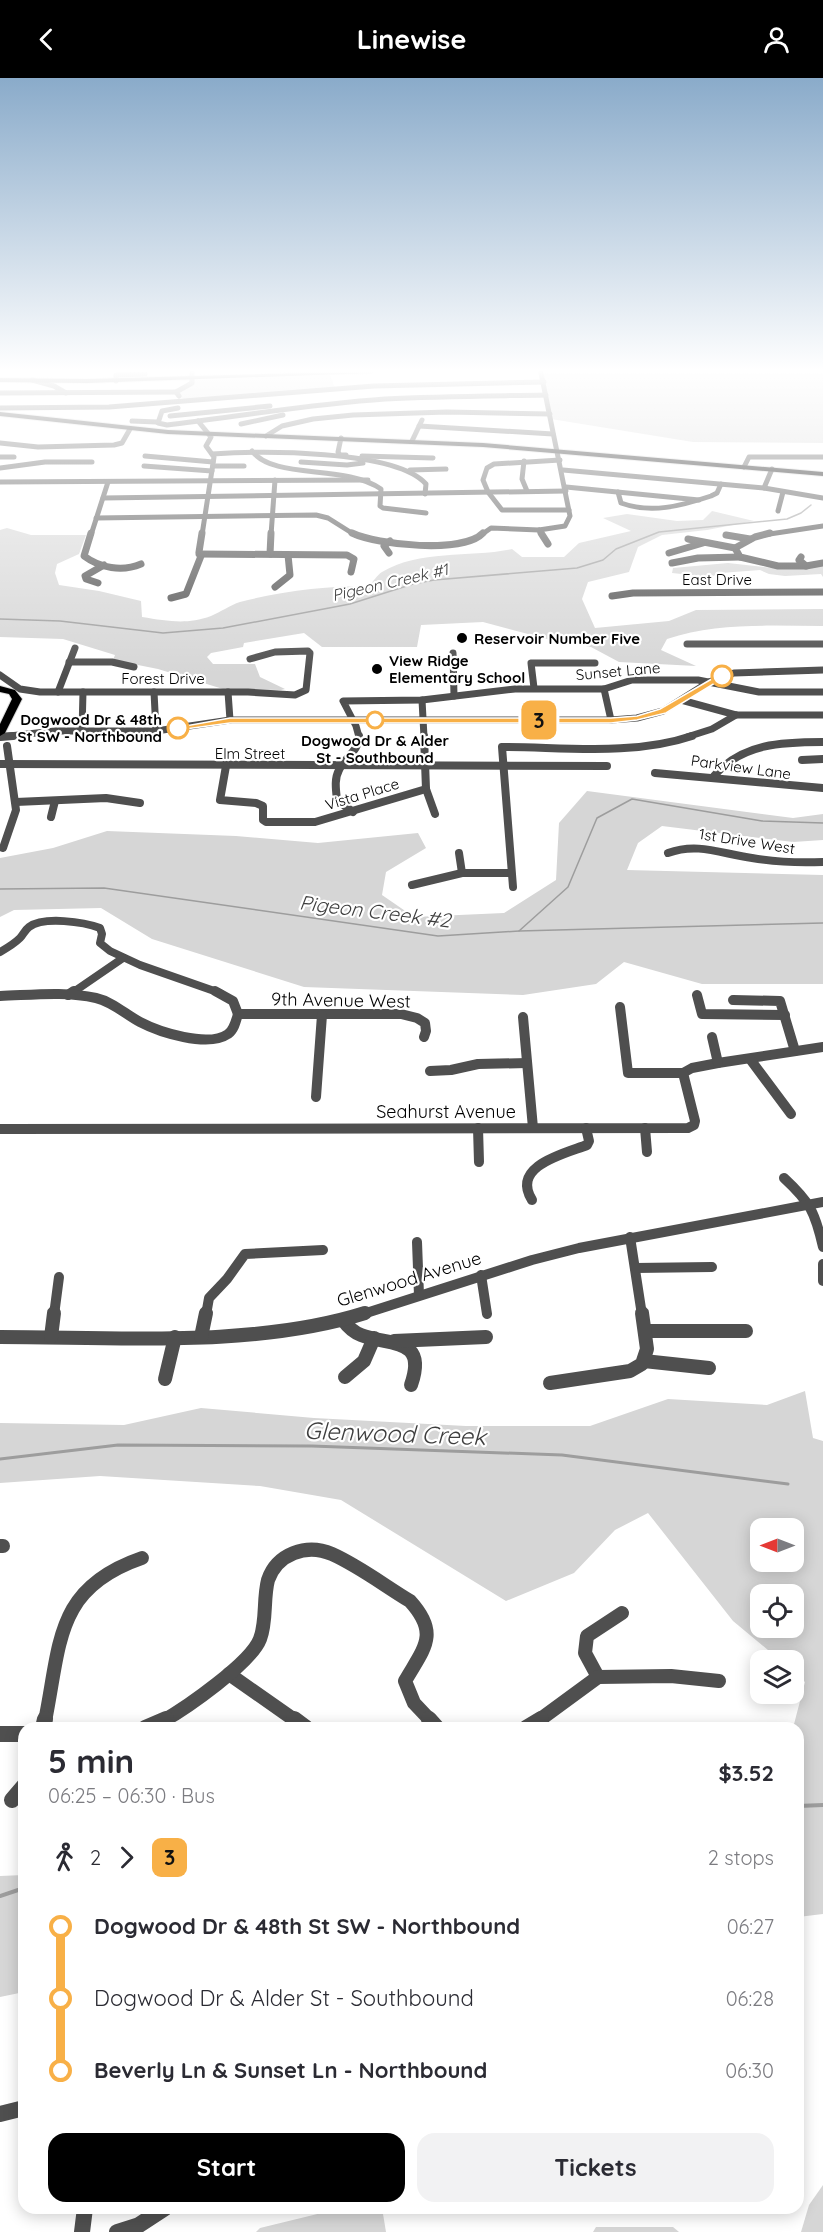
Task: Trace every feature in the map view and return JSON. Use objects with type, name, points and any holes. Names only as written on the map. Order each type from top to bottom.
[{"type":"main road","points":[[1,690],[12,692],[17,699],[2,729]]},
{"type":"street","points":[[0,482],[108,482],[181,474]]},
{"type":"street","points":[[171,598],[181,597],[188,592],[200,561],[199,554],[211,474]]},
{"type":"street","points":[[234,474],[275,480],[368,480]]},
{"type":"street","points":[[345,474],[368,480],[381,489],[380,506],[383,508],[426,513]]},
{"type":"street","points":[[408,474],[424,479],[425,494]]},
{"type":"street","points":[[483,474],[489,493],[502,510],[569,510]]},
{"type":"street","points":[[523,474],[522,479],[527,491]]},
{"type":"street","points":[[96,518],[136,520],[205,516],[325,516],[358,536],[390,541],[459,544],[472,542],[484,530],[491,528],[539,530],[565,526],[569,521],[569,510],[563,474]]},
{"type":"street","points":[[602,474],[764,488],[823,498]]},
{"type":"street","points":[[764,488],[770,474]]},
{"type":"street","points":[[270,554],[275,480]]},
{"type":"street","points":[[108,482],[84,556],[104,565],[131,568],[141,564]]},
{"type":"street","points":[[618,492],[621,503],[640,510],[674,508],[716,494],[721,484]]},
{"type":"street","points":[[103,498],[489,493],[566,489],[699,500]]},
{"type":"street","points":[[778,511],[783,492]]},
{"type":"street","points":[[688,539],[735,548],[750,539],[766,534],[812,524],[823,526]]},
{"type":"street","points":[[778,525],[787,530]]},
{"type":"street","points":[[750,528],[766,534]]},
{"type":"street","points":[[539,530],[548,544]]},
{"type":"street","points":[[726,535],[750,539]]},
{"type":"street","points":[[389,553],[384,546],[390,541]]},
{"type":"street","points":[[669,553],[704,543]]},
{"type":"street","points":[[735,548],[735,552],[740,556]]},
{"type":"street","points":[[199,554],[347,555],[354,559],[351,572]]},
{"type":"street","points":[[275,586],[290,574],[288,555]]},
{"type":"street","points":[[672,563],[698,558],[740,556],[768,565],[806,566],[823,563]]},
{"type":"street","points":[[801,557],[799,560],[806,566]]},
{"type":"street","points":[[98,583],[86,579],[85,576],[104,565]]},
{"type":"street","name":"East Drive","points":[[612,596],[633,593],[823,592]]},
{"type":"street","points":[[687,644],[823,644]]},
{"type":"street","points":[[58,692],[75,648]]},
{"type":"street","name":"Forest Drive","points":[[0,675],[20,689],[30,691],[228,692],[295,695],[306,690],[310,653],[308,651],[275,652],[250,660]]},
{"type":"street","points":[[453,653],[454,696]]},
{"type":"street","points":[[69,662],[112,662],[134,667]]},
{"type":"street","points":[[534,688],[531,663],[595,663]]},
{"type":"street","points":[[2,729],[156,731],[230,720],[611,720],[653,715],[723,676],[749,670],[823,670]]},
{"type":"street","name":"Sunset Lane","points":[[351,720],[343,701],[422,700],[534,688],[604,689],[632,680],[698,680],[759,692],[823,692]]},
{"type":"street","points":[[604,689],[611,720]]},
{"type":"street","points":[[82,731],[84,692]]},
{"type":"street","points":[[154,692],[156,731]]},
{"type":"street","points":[[228,692],[230,720]]},
{"type":"street","points":[[422,700],[426,789],[435,814]]},
{"type":"street","points":[[681,700],[736,715],[823,715]]},
{"type":"street","points":[[513,887],[502,747],[633,746],[675,741],[704,733],[736,715]]},
{"type":"street","points":[[351,720],[357,727],[358,743],[340,766],[336,777],[337,800],[353,812]]},
{"type":"street","points":[[0,737],[55,731]]},
{"type":"street","points":[[714,776],[722,764],[731,759],[772,744],[823,742]]},
{"type":"street","points":[[3,848],[13,822],[16,801],[6,747]]},
{"type":"street","points":[[802,760],[823,759]]},
{"type":"street","name":"Elm Street","points":[[0,764],[607,766]]},
{"type":"street","name":"Vista Place","points":[[226,766],[220,800],[256,803],[263,806],[263,820],[266,822],[315,822],[426,789]]},
{"type":"street","name":"Parkview Lane","points":[[655,773],[714,776],[782,786],[823,788]]},
{"type":"street","points":[[86,808],[91,798]]},
{"type":"street","points":[[16,801],[115,798],[140,803]]},
{"type":"street","points":[[51,817],[55,801]]},
{"type":"street","name":"1st Drive West","points":[[668,853],[680,847],[692,845],[749,858],[793,863],[823,862]]},
{"type":"street","points":[[459,853],[462,873]]},
{"type":"street","points":[[412,885],[462,873],[511,873]]},
{"type":"street","points":[[0,952],[22,937],[28,928],[38,924],[93,924],[100,928],[102,934],[100,943],[106,949],[123,958],[224,994],[233,1001],[238,1014],[235,1025],[228,1034],[218,1039],[200,1039],[180,1036],[142,1024],[99,998],[68,995],[0,996]]},
{"type":"street","points":[[68,995],[123,958]]},
{"type":"street","points":[[697,995],[702,1014],[785,1015]]},
{"type":"street","points":[[733,1000],[780,1001],[795,1052]]},
{"type":"street","points":[[620,1007],[628,1072],[683,1073],[718,1063],[823,1047]]},
{"type":"street","name":"9th Avenue West","points":[[238,1014],[401,1014],[415,1017],[427,1025],[428,1031],[424,1037]]},
{"type":"street","points":[[316,1097],[322,1015]]},
{"type":"street","points":[[523,1017],[533,1128]]},
{"type":"street","points":[[712,1037],[718,1063]]},
{"type":"street","points":[[750,1059],[791,1114]]},
{"type":"street","points":[[430,1071],[452,1070],[478,1064],[527,1064]]},
{"type":"street","name":"Seahurst Avenue","points":[[0,1129],[688,1128],[694,1125],[695,1121],[683,1073]]},
{"type":"street","points":[[478,1128],[479,1162]]},
{"type":"street","points":[[532,1200],[525,1192],[524,1185],[528,1174],[546,1162],[587,1145],[589,1141],[586,1128]]},
{"type":"street","points":[[645,1128],[647,1152]]},
{"type":"street","points":[[784,1178],[806,1199],[818,1226],[823,1247]]},
{"type":"street","name":"Glenwood Avenue","points":[[0,1337],[201,1337],[279,1332],[343,1320],[532,1260],[630,1237],[823,1202]]},
{"type":"street","points":[[550,1383],[630,1371],[644,1360],[647,1349],[645,1331],[630,1237]]},
{"type":"street","points":[[417,1242],[419,1295]]},
{"type":"street","points":[[201,1337],[209,1298],[227,1279],[245,1254],[323,1250]]},
{"type":"street","points":[[823,1264],[823,1281]]},
{"type":"street","points":[[635,1268],[712,1267]]},
{"type":"street","points":[[481,1275],[487,1314]]},
{"type":"street","points":[[51,1337],[58,1277]]},
{"type":"street","points":[[343,1320],[357,1334],[394,1341],[486,1337]]},
{"type":"street","points":[[645,1331],[746,1331]]},
{"type":"street","points":[[165,1379],[175,1337]]},
{"type":"street","points":[[345,1377],[368,1359],[374,1338]]},
{"type":"street","points":[[394,1341],[407,1349],[414,1358],[417,1370],[411,1385]]},
{"type":"street","points":[[644,1360],[674,1366],[709,1368]]},
{"type":"street","points":[[160,1722],[229,1674],[250,1654],[260,1639],[264,1599],[275,1565],[290,1553],[308,1550],[330,1553],[410,1601],[421,1611],[428,1624],[429,1637],[423,1654],[405,1682],[418,1711],[430,1722]]},
{"type":"street","points":[[44,1722],[66,1618],[82,1592],[97,1578],[113,1568],[142,1558]]},
{"type":"street","points":[[598,1677],[585,1653],[587,1636],[622,1613]]},
{"type":"street","points":[[229,1674],[297,1722]]},
{"type":"street","points":[[536,1722],[598,1677],[671,1676],[719,1681]]},
{"type":"street","points":[[0,1734],[18,1734]]},
{"type":"street","points":[[12,1800],[18,1793]]},
{"type":"street","points":[[0,2114],[18,2110]]},
{"type":"street","points":[[82,2232],[84,2214]]},
{"type":"street","points":[[117,2232],[139,2225],[156,2214]]},
{"type":"shaded area","points":[[712,511],[754,521],[707,530],[662,535],[638,547],[629,572],[588,582],[582,599],[595,628],[669,621],[696,610],[823,609],[823,626],[725,627],[667,639],[661,650],[696,666],[619,662],[591,647],[547,639],[483,622],[421,625],[417,647],[322,647],[304,633],[244,643],[243,647],[211,653],[207,657],[213,664],[255,664],[260,677],[285,689],[281,690],[223,689],[158,669],[113,660],[115,655],[63,639],[0,637],[0,530],[7,528],[31,535],[86,535],[79,554],[57,564],[55,573],[59,585],[141,601],[142,617],[185,621],[202,619],[240,602],[272,595],[320,588],[369,586],[382,572],[412,560],[512,549],[522,557],[564,557],[579,543],[631,531],[603,518],[627,514],[677,521],[703,520]]},
{"type":"shaded area","points":[[728,563],[772,568],[823,565],[823,577],[821,574],[785,576],[760,570],[721,573],[710,577],[672,573],[673,568]]},
{"type":"shaded area","points":[[587,791],[793,818],[823,814],[823,840],[793,842],[662,826],[638,843],[627,870],[823,875],[823,984],[702,984],[624,962],[596,984],[523,995],[304,987],[152,939],[101,908],[14,910],[0,917],[0,858],[53,848],[107,831],[236,836],[318,843],[418,833],[426,848],[386,872],[382,895],[414,917],[504,913],[556,880],[559,823]]},
{"type":"shaded area","points":[[805,1391],[813,1438],[823,1441],[823,1914],[804,1916],[804,1722],[795,1722],[799,1704],[804,1704],[804,1650],[768,1650],[753,1638],[804,1638],[804,1584],[750,1584],[750,1635],[733,1621],[648,1513],[615,1530],[574,1573],[506,1601],[341,1500],[260,1486],[100,1476],[0,1483],[0,1423],[124,1425],[201,1408],[314,1418],[466,1426],[590,1426],[668,1399],[767,1405]]},
{"type":"shaded area","points":[[18,1875],[18,1993],[0,1997],[0,1876]]},
{"type":"shaded area","points":[[823,2185],[823,2232],[801,2232],[809,2205]]},
{"type":"shaded area","points":[[317,2214],[383,2214],[386,2232],[256,2232],[260,2228]]},
{"type":"shaded area","points":[[596,2227],[673,2227],[679,2232],[593,2232]]},
{"type":"waterway","name":"Pigeon Creek #1","points":[[0,619],[60,621],[163,633],[223,628],[350,604],[413,584],[434,580],[577,568],[603,560],[616,549],[659,532],[787,519],[801,513],[811,505]]},
{"type":"waterway","name":"Pigeon Creek #2","points":[[519,931],[568,887],[597,818],[632,799],[762,821],[823,823]]},
{"type":"waterway","name":"Pigeon Creek #2","points":[[0,889],[104,888],[438,936],[519,931]]},
{"type":"waterway","points":[[519,931],[823,923]]},
{"type":"waterway","name":"Glenwood Creek","points":[[0,1459],[118,1445],[312,1446],[562,1455],[788,1484]]},
{"type":"waterway","points":[[804,1806],[823,1805]]},
{"type":"waterway","points":[[0,1896],[18,1890]]},
{"type":"bus line","name":"3","points":[[178,728],[230,720],[611,720],[637,718],[663,711],[722,676]]},
{"type":"place","name":"Reservoir Number Five","points":[[462,638]]},
{"type":"place","name":"View Ridge Elementary School","points":[[377,669]]},
{"type":"place","name":"Dogwood Dr & Alder St - Southbound","points":[[375,720]]},
{"type":"place","name":"Dogwood Dr & 48th St SW - Northbound","points":[[178,728]]}]
